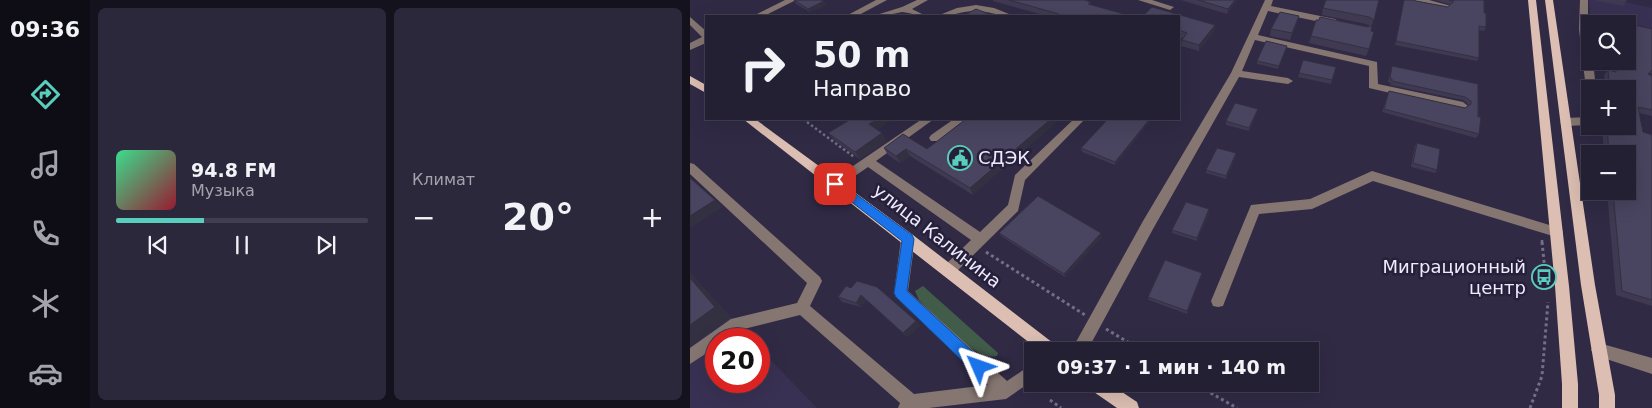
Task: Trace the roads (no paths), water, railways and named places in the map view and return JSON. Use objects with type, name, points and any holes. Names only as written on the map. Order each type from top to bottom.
[{"type":"main road","points":[[1532,0],[1556,232],[1570,384],[1570,408]]},
{"type":"main road","points":[[1548,0],[1599,350],[1609,404]]},
{"type":"main road","points":[[690,78],[705,89]]},
{"type":"main road","name":"улица Калинина","points":[[752,120],[1040,342]]},
{"type":"main road","points":[[1560,408],[1570,384]]},
{"type":"main road","points":[[1108,392],[1131,408]]},
{"type":"lane","points":[[759,15],[792,0]]},
{"type":"lane","points":[[852,15],[883,0]]},
{"type":"lane","points":[[881,15],[905,9],[924,0]]},
{"type":"lane","points":[[1142,0],[1170,7]]},
{"type":"lane","points":[[1415,0],[1447,6]]},
{"type":"lane","points":[[1584,0],[1584,15]]},
{"type":"lane","points":[[1084,342],[1148,225],[1236,74],[1268,4],[1348,25]]},
{"type":"lane","points":[[944,15],[971,7],[987,8],[1007,15]]},
{"type":"lane","points":[[905,9],[920,15]]},
{"type":"lane","points":[[690,20],[705,37]]},
{"type":"lane","points":[[1253,37],[1374,64],[1372,86],[1463,106]]},
{"type":"lane","points":[[690,47],[705,39]]},
{"type":"lane","points":[[1236,74],[1288,81]]},
{"type":"lane","points":[[911,131],[916,120]]},
{"type":"lane","points":[[835,184],[928,120]]},
{"type":"lane","points":[[935,138],[960,120]]},
{"type":"lane","points":[[948,270],[1014,207],[1019,178],[1079,120]]},
{"type":"lane","points":[[1566,122],[1581,121]]},
{"type":"lane","points":[[869,162],[981,240]]},
{"type":"lane","points":[[690,167],[815,281],[802,308]]},
{"type":"lane","points":[[1218,301],[1255,209],[1312,204],[1372,176],[1556,232]]},
{"type":"lane","points":[[908,239],[901,293],[1006,391]]},
{"type":"lane","points":[[690,358],[736,324],[802,308]]},
{"type":"lane","points":[[802,308],[908,405],[1006,391],[1024,378]]},
{"type":"lane","points":[[1599,350],[1652,366]]},
{"type":"place","name":"СДЭК","points":[[960,158]]},
{"type":"place","name":"Миграционный центр","points":[[1544,277]]}]
